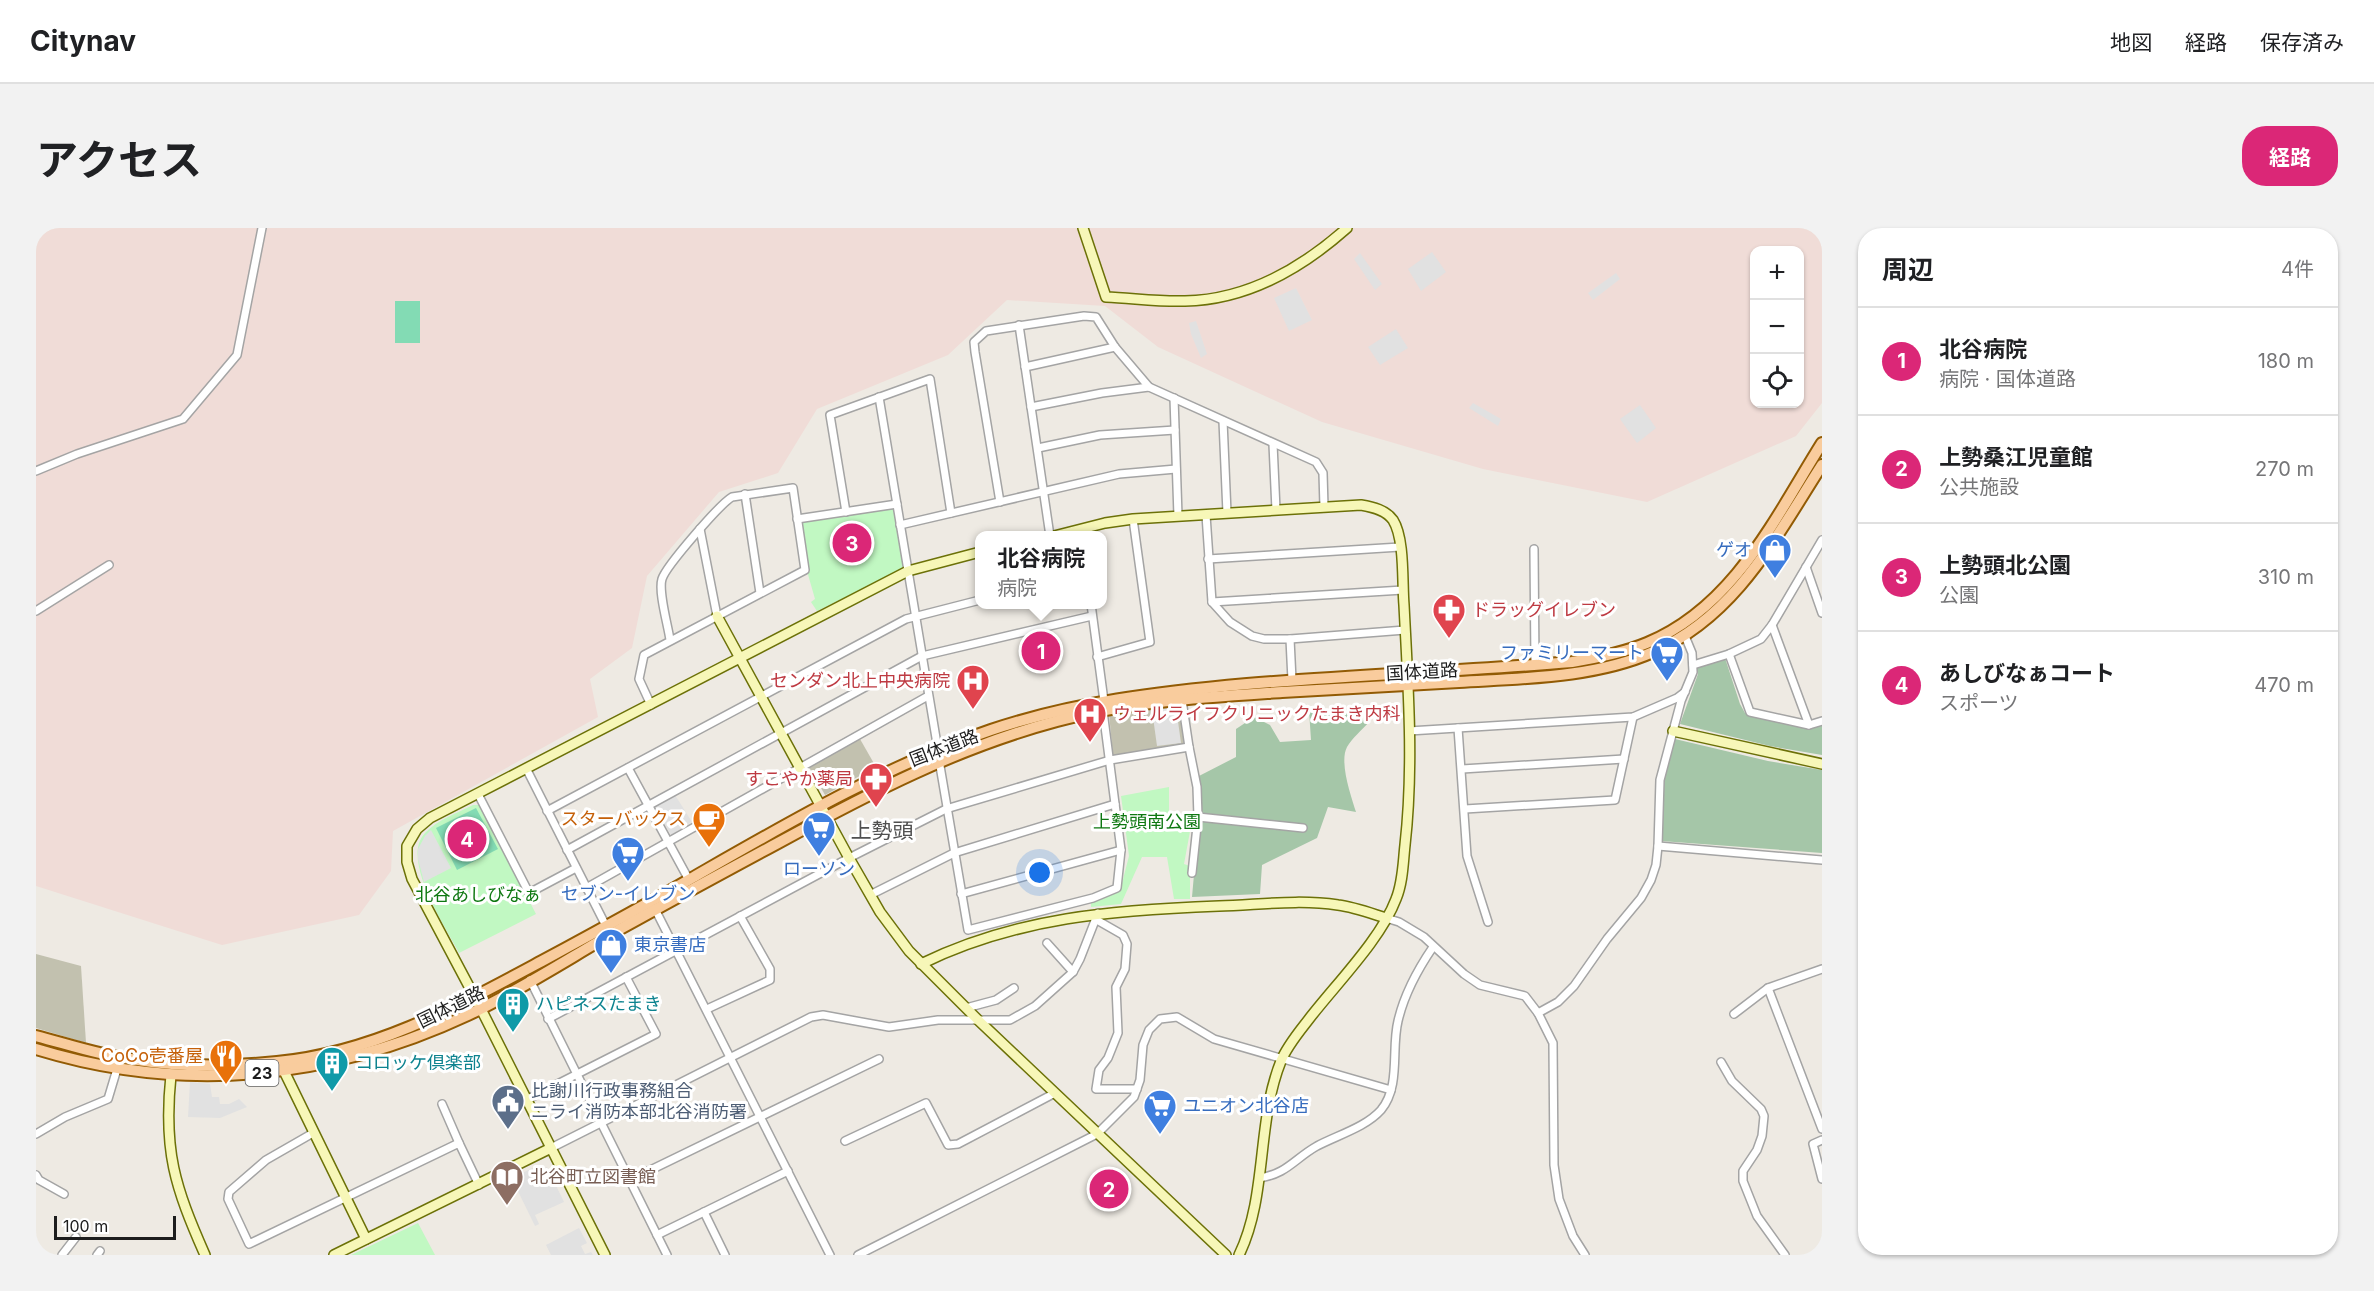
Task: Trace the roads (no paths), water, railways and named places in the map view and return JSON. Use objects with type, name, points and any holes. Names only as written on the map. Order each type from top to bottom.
[{"type":"main road","name":"国体道路","points":[[36,1036],[95,1053],[172,1064],[233,1065],[280,1062],[323,1054],[404,1030],[474,997],[820,806],[888,771],[939,755],[1024,720],[1184,690],[1292,680],[1572,662],[1624,651],[1647,643],[1692,618],[1733,579],[1756,548],[1822,443]]},
{"type":"main road","name":"国体道路","points":[[1103,706],[1526,677],[1602,668],[1645,655],[1685,636],[1720,608],[1741,587],[1822,465]]},
{"type":"main road","name":"国体道路","points":[[36,1048],[117,1069],[171,1075],[237,1075],[284,1071],[325,1064],[373,1051],[413,1038],[481,1009],[655,909],[939,755]]},
{"type":"street","points":[[36,471],[77,454],[183,419],[237,355],[262,228]]},
{"type":"street","points":[[1083,228],[1106,297],[1187,301],[1238,292],[1266,282],[1309,258],[1347,228]]},
{"type":"street","points":[[1000,502],[974,342],[990,329],[1090,316],[1100,322],[1115,347],[1149,387],[1304,456],[1321,468],[1324,507]]},
{"type":"street","points":[[1019,325],[1051,531]]},
{"type":"street","points":[[1025,367],[1115,347]]},
{"type":"street","points":[[846,512],[830,415],[930,378],[951,513]]},
{"type":"street","points":[[1031,408],[1102,393],[1149,387]]},
{"type":"street","points":[[879,397],[968,930],[1093,898],[1117,888],[1121,850],[1091,609]]},
{"type":"street","points":[[1174,398],[1178,516]]},
{"type":"street","points":[[1223,421],[1227,513]]},
{"type":"street","points":[[1038,448],[1100,435],[1175,430]]},
{"type":"street","points":[[1273,444],[1276,510]]},
{"type":"street","points":[[900,525],[1119,474],[1176,470]]},
{"type":"street","points":[[651,705],[639,679],[644,655],[805,570],[793,488],[732,497],[724,501],[700,529],[662,579],[661,589],[670,640]]},
{"type":"street","points":[[745,494],[760,593]]},
{"type":"street","points":[[797,519],[897,504]]},
{"type":"street","points":[[1087,531],[1133,519],[1361,505],[1385,512],[1392,519],[1400,547],[1411,784],[1402,875],[1396,900],[1386,918],[1281,1059],[1272,1093],[1249,1229],[1239,1255]]},
{"type":"street","points":[[1206,515],[1212,602],[1230,622],[1252,636],[1264,639],[1290,639],[1405,630]]},
{"type":"street","points":[[1097,657],[1150,642],[1133,519]]},
{"type":"street","points":[[700,529],[717,616],[820,806],[890,927],[921,964],[978,1020],[1226,1255]]},
{"type":"street","points":[[1693,664],[1729,654],[1761,639],[1772,625],[1822,540]]},
{"type":"street","points":[[1208,559],[1400,547]]},
{"type":"street","points":[[1534,549],[1535,665]]},
{"type":"street","points":[[605,1255],[481,1009],[412,879],[407,846],[417,829],[430,818],[739,658],[908,571],[975,553]]},
{"type":"street","points":[[36,611],[109,565]]},
{"type":"street","points":[[1806,567],[1822,613]]},
{"type":"street","points":[[1212,602],[1403,590]]},
{"type":"street","points":[[547,811],[906,619],[975,601]]},
{"type":"street","points":[[567,850],[922,656],[1092,616]]},
{"type":"street","points":[[1772,625],[1809,725]]},
{"type":"street","points":[[1538,1013],[1558,1002],[1574,986],[1612,932],[1641,898],[1651,880],[1656,865],[1658,846],[1658,790],[1685,692],[1692,676],[1692,653],[1685,636]]},
{"type":"street","points":[[1290,639],[1292,680]]},
{"type":"street","points":[[1729,654],[1750,712],[1809,725],[1822,721]]},
{"type":"street","points":[[1409,731],[1633,717],[1677,698],[1685,692]]},
{"type":"street","points":[[586,888],[928,696]]},
{"type":"street","points":[[1182,700],[1188,747],[1197,787],[1198,817],[1192,873]]},
{"type":"street","points":[[1465,809],[1615,800],[1633,717]]},
{"type":"street","points":[[1458,728],[1467,856],[1488,922]]},
{"type":"street","points":[[1674,731],[1822,764]]},
{"type":"street","points":[[548,1019],[946,808],[1110,760],[1188,747]]},
{"type":"street","points":[[1462,769],[1624,759]]},
{"type":"street","points":[[628,768],[689,880]]},
{"type":"street","points":[[526,770],[606,926]]},
{"type":"street","points":[[478,794],[529,893],[576,868]]},
{"type":"street","points":[[870,895],[954,853],[1115,804]]},
{"type":"street","points":[[1198,817],[1304,828]]},
{"type":"street","points":[[1658,846],[1822,860]]},
{"type":"street","points":[[961,894],[1121,850]]},
{"type":"street","points":[[921,964],[947,951],[1034,923],[1096,916],[1298,903],[1340,905],[1399,922],[1424,937],[1464,975],[1480,985],[1525,996],[1538,1013],[1553,1043],[1554,1165],[1559,1199],[1573,1236],[1586,1255]]},
{"type":"street","points":[[655,909],[830,1255]]},
{"type":"street","points":[[707,1009],[770,980],[770,969],[740,916]]},
{"type":"street","points":[[334,1255],[479,1185],[811,1017],[823,1015],[889,1027],[938,1020],[1010,1020],[1035,1006],[1073,972],[1096,916]]},
{"type":"street","points":[[1096,916],[1124,935],[1127,944],[1125,969],[1116,987],[1118,1033],[1108,1058],[1099,1070],[1096,1089],[1137,1089]]},
{"type":"street","points":[[1047,943],[1073,972]]},
{"type":"street","points":[[1259,1178],[1281,1173],[1305,1153],[1365,1122],[1381,1110],[1391,1090],[1398,1020],[1416,976],[1433,947]]},
{"type":"street","points":[[1734,1014],[1768,988],[1822,969]]},
{"type":"street","points":[[526,1100],[656,1034],[626,977]]},
{"type":"street","points":[[530,980],[667,1255]]},
{"type":"street","points":[[966,1008],[996,1000],[1014,988]]},
{"type":"street","points":[[1768,988],[1822,1129]]},
{"type":"street","points":[[858,1255],[1097,1134],[1127,1104],[1137,1089],[1143,1045],[1149,1030],[1160,1019],[1177,1017],[1214,1040],[1391,1090]]},
{"type":"street","points":[[630,1180],[879,1059]]},
{"type":"street","points":[[1721,1062],[1732,1081],[1761,1109],[1764,1116],[1758,1150],[1743,1170],[1743,1181],[1757,1216],[1785,1255]]},
{"type":"street","points":[[36,1134],[65,1117],[108,1099],[117,1069]]},
{"type":"street","points":[[284,1071],[366,1239]]},
{"type":"street","points":[[171,1075],[168,1125],[172,1167],[185,1209],[205,1255]]},
{"type":"street","points":[[845,1141],[926,1103],[948,1145],[958,1144],[1055,1093]]},
{"type":"street","points":[[442,1104],[479,1185]]},
{"type":"street","points":[[313,1133],[266,1160],[229,1192],[228,1199],[249,1244],[459,1143]]},
{"type":"street","points":[[1822,1140],[1813,1144],[1822,1179]]},
{"type":"street","points":[[657,1235],[788,1171]]},
{"type":"street","points":[[36,1175],[39,1180],[64,1194]]},
{"type":"street","points":[[704,1212],[725,1255]]},
{"type":"street","points":[[62,1255],[76,1237]]},
{"type":"place","name":"上勢頭北公園","points":[[852,543]]},
{"type":"place","name":"ゲオ","points":[[1775,579]]},
{"type":"place","name":"ドラッグイレブン","points":[[1449,639]]},
{"type":"place","name":"北谷病院","points":[[1041,651]]},
{"type":"place","name":"ファミリーマート","points":[[1667,682]]},
{"type":"place","name":"センダン北上中央病院","points":[[973,710]]},
{"type":"place","name":"ウェルライフクリニックたまき内科","points":[[1090,743]]},
{"type":"place","name":"すこやか薬局","points":[[876,808]]},
{"type":"place","name":"あしびなぁコート","points":[[467,839]]},
{"type":"place","name":"スターバックス","points":[[709,848]]},
{"type":"place","name":"ローソン","points":[[819,857]]},
{"type":"place","name":"セブン-イレブン","points":[[628,882]]},
{"type":"place","name":"東京書店","points":[[611,974]]},
{"type":"place","name":"ハピネスたまき","points":[[513,1033]]},
{"type":"place","name":"CoCo壱番屋","points":[[226,1085]]},
{"type":"place","name":"コロッケ倶楽部","points":[[332,1092]]},
{"type":"place","name":"比謝川行政事務組合 ニライ消防本部北谷消防署","points":[[508,1130]]},
{"type":"place","name":"ユニオン北谷店","points":[[1160,1135]]},
{"type":"place","name":"上勢桑江児童館","points":[[1109,1189]]},
{"type":"place","name":"北谷町立図書館","points":[[507,1206]]},
{"type":"district","name":"上勢頭","points":[[882,831]]},
{"type":"park label","name":"上勢頭南公園","points":[[1147,822]]},
{"type":"park label","name":"北谷あしびなぁ","points":[[478,895]]}]
